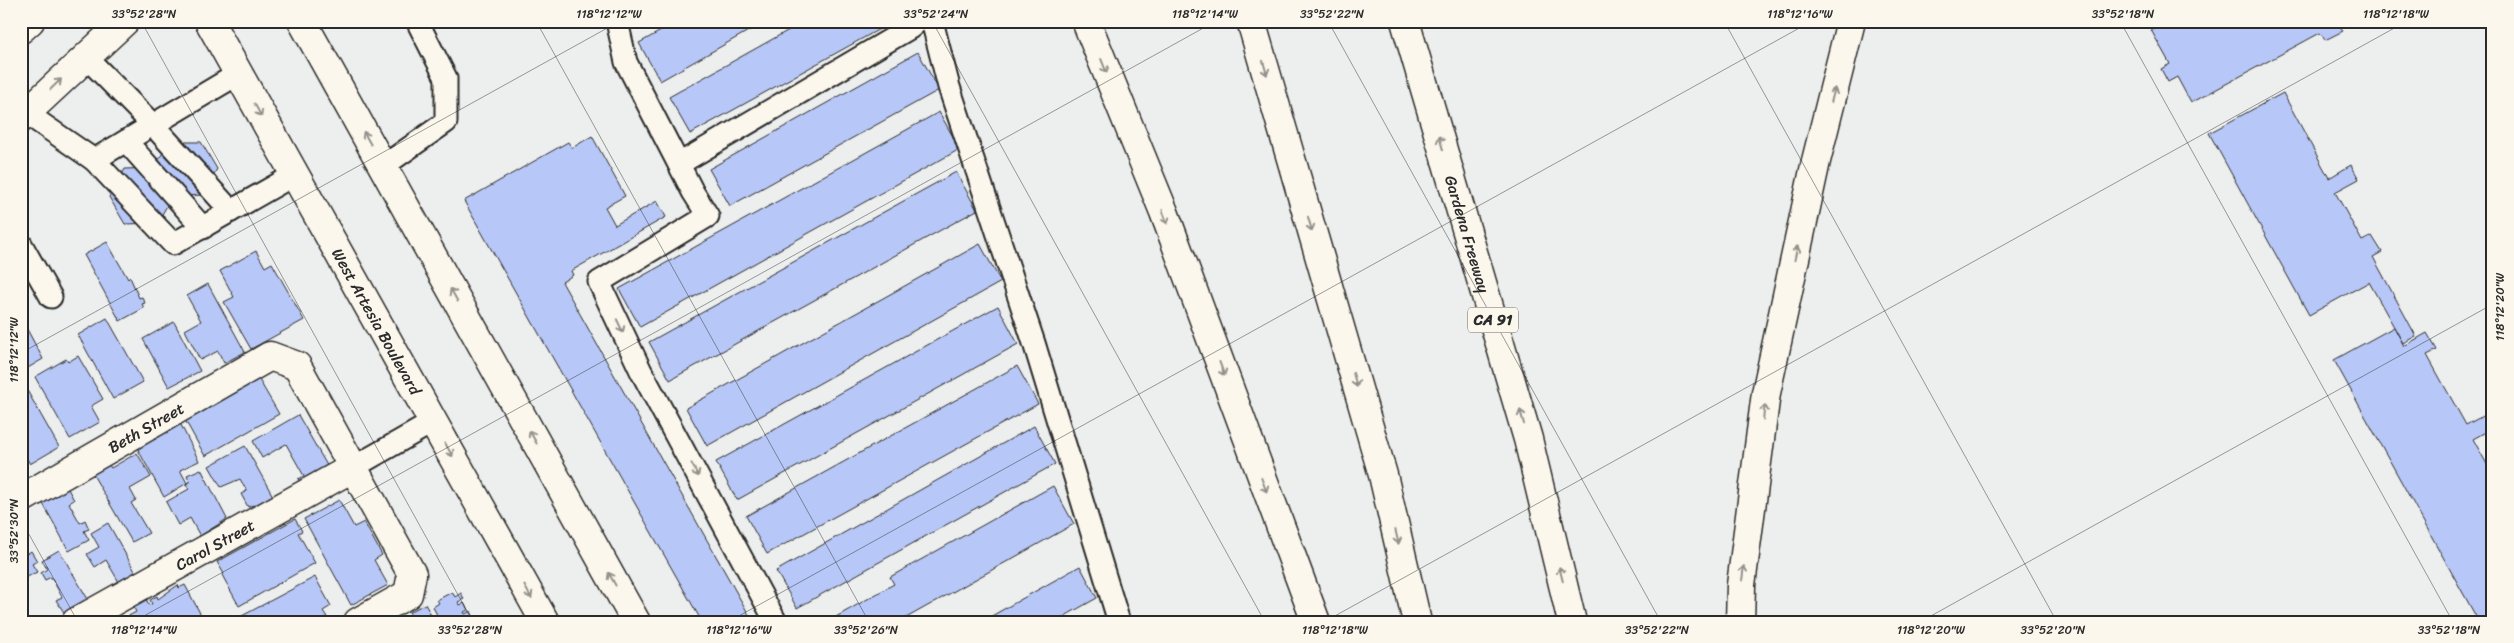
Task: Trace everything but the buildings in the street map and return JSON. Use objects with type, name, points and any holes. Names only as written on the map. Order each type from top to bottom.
[{"type":"main road","points":[[21,30],[30,21]]},
{"type":"main road","points":[[24,116],[85,56],[125,21]]},
{"type":"main road","name":"West Artesia Boulevard","points":[[208,21],[545,622]]},
{"type":"main road","points":[[1086,21],[1164,212],[1316,622]]},
{"type":"main road","points":[[1251,21],[1383,475],[1417,622]]},
{"type":"main road","name":"Gardena Freeway","points":[[1405,21],[1528,439],[1572,622]]},
{"type":"main road","points":[[1740,622],[1741,585],[1766,393],[1816,161],[1851,21]]},
{"type":"main road","points":[[310,25],[382,166],[636,622]]},
{"type":"main road","name":"Beth Street","points":[[21,499],[270,356],[297,366],[354,467]]},
{"type":"main road","points":[[354,467],[412,574],[408,594],[358,622]]},
{"type":"main road","name":"Carol Street","points":[[76,622],[354,467]]},
{"type":"lane","points":[[382,166],[446,122],[446,78],[417,21]]},
{"type":"lane","points":[[617,21],[626,62],[708,216],[599,282],[641,371],[776,622]]},
{"type":"lane","points":[[679,164],[902,33],[918,21]]},
{"type":"lane","points":[[932,21],[949,87],[1034,343],[1119,622]]},
{"type":"lane","points":[[85,56],[231,211]]},
{"type":"lane","points":[[94,160],[238,74]]},
{"type":"lane","points":[[24,116],[94,160],[173,244],[294,175]]},
{"type":"lane","points":[[126,141],[202,228]]},
{"type":"lane","points":[[21,244],[51,297]]},
{"type":"lane","points":[[354,467],[433,422]]}]
